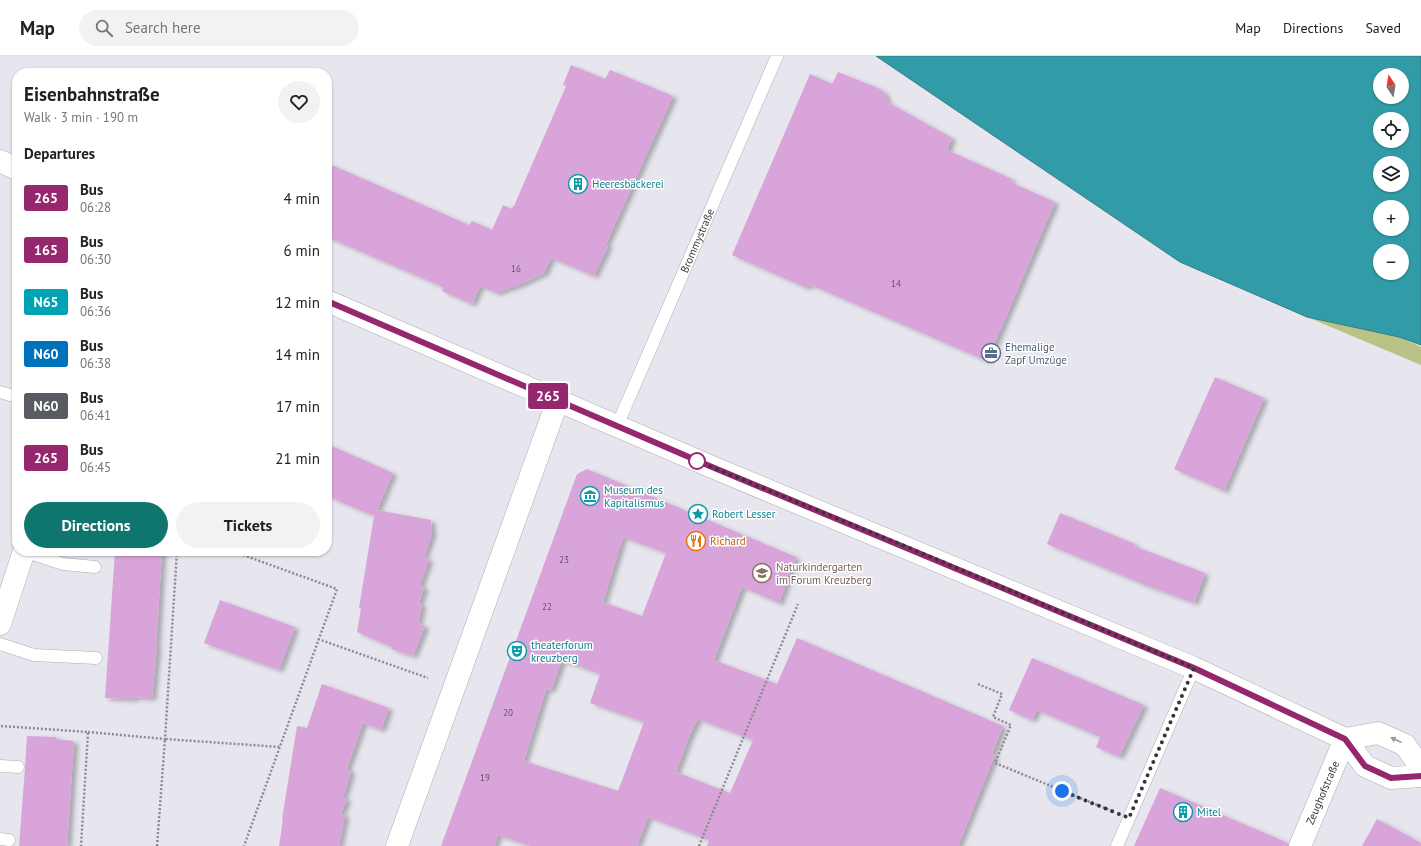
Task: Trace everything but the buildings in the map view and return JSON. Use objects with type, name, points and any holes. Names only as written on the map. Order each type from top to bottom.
[{"type":"main road","points":[[0,161],[12,167]]},
{"type":"main road","points":[[332,303],[617,426],[1194,668],[1345,739],[1365,766],[1391,778],[1421,776]]},
{"type":"main road","points":[[397,846],[558,400]]},
{"type":"main road","points":[[0,624],[22,556]]},
{"type":"main road","points":[[1345,739],[1378,733],[1405,745],[1421,768]]},
{"type":"main road","name":"Zeughofstraße","points":[[1300,846],[1345,739]]},
{"type":"lane","name":"Brommystraße","points":[[617,426],[777,56]]},
{"type":"lane","points":[[0,392],[12,396]]},
{"type":"lane","points":[[39,556],[63,564],[95,567]]},
{"type":"lane","points":[[0,644],[34,655],[96,658]]},
{"type":"lane","points":[[1117,846],[1194,668]]},
{"type":"lane","points":[[0,766],[18,767]]},
{"type":"path","points":[[157,846],[177,556]]},
{"type":"path","points":[[244,846],[337,589],[246,556]]},
{"type":"path","points":[[699,846],[798,604]]},
{"type":"path","points":[[318,639],[428,678]]},
{"type":"path","points":[[978,684],[1002,694],[993,717],[1011,725],[995,764],[1129,818]]},
{"type":"path","points":[[1,726],[280,747]]},
{"type":"path","points":[[81,846],[88,732]]},
{"type":"green space","points":[[1307,317],[1399,337],[1421,347],[1421,365]]},
{"type":"water","points":[[876,56],[1421,56],[1421,345],[1399,337],[1307,317],[1180,262]]},
{"type":"bus line","name":"265","points":[[332,303],[712,467],[907,547],[1194,668],[1345,739],[1365,766],[1391,778],[1421,776]]},
{"type":"place","name":"Heeresbäckerei","points":[[578,184]]},
{"type":"place","name":"Ehemalige Zapf Umzüge","points":[[991,353]]},
{"type":"place","name":"Museum des Kapitalismus","points":[[590,496]]},
{"type":"place","name":"Robert Lesser","points":[[698,514]]},
{"type":"place","name":"Richard","points":[[696,541]]},
{"type":"place","name":"Naturkindergarten im Forum Kreuzberg","points":[[762,573]]},
{"type":"place","name":"theaterforum kreuzberg","points":[[517,651]]},
{"type":"place","name":"Mitel","points":[[1183,812]]},
{"type":"route","points":[[697,461],[907,547],[1194,668],[1129,818],[1062,791]]}]
